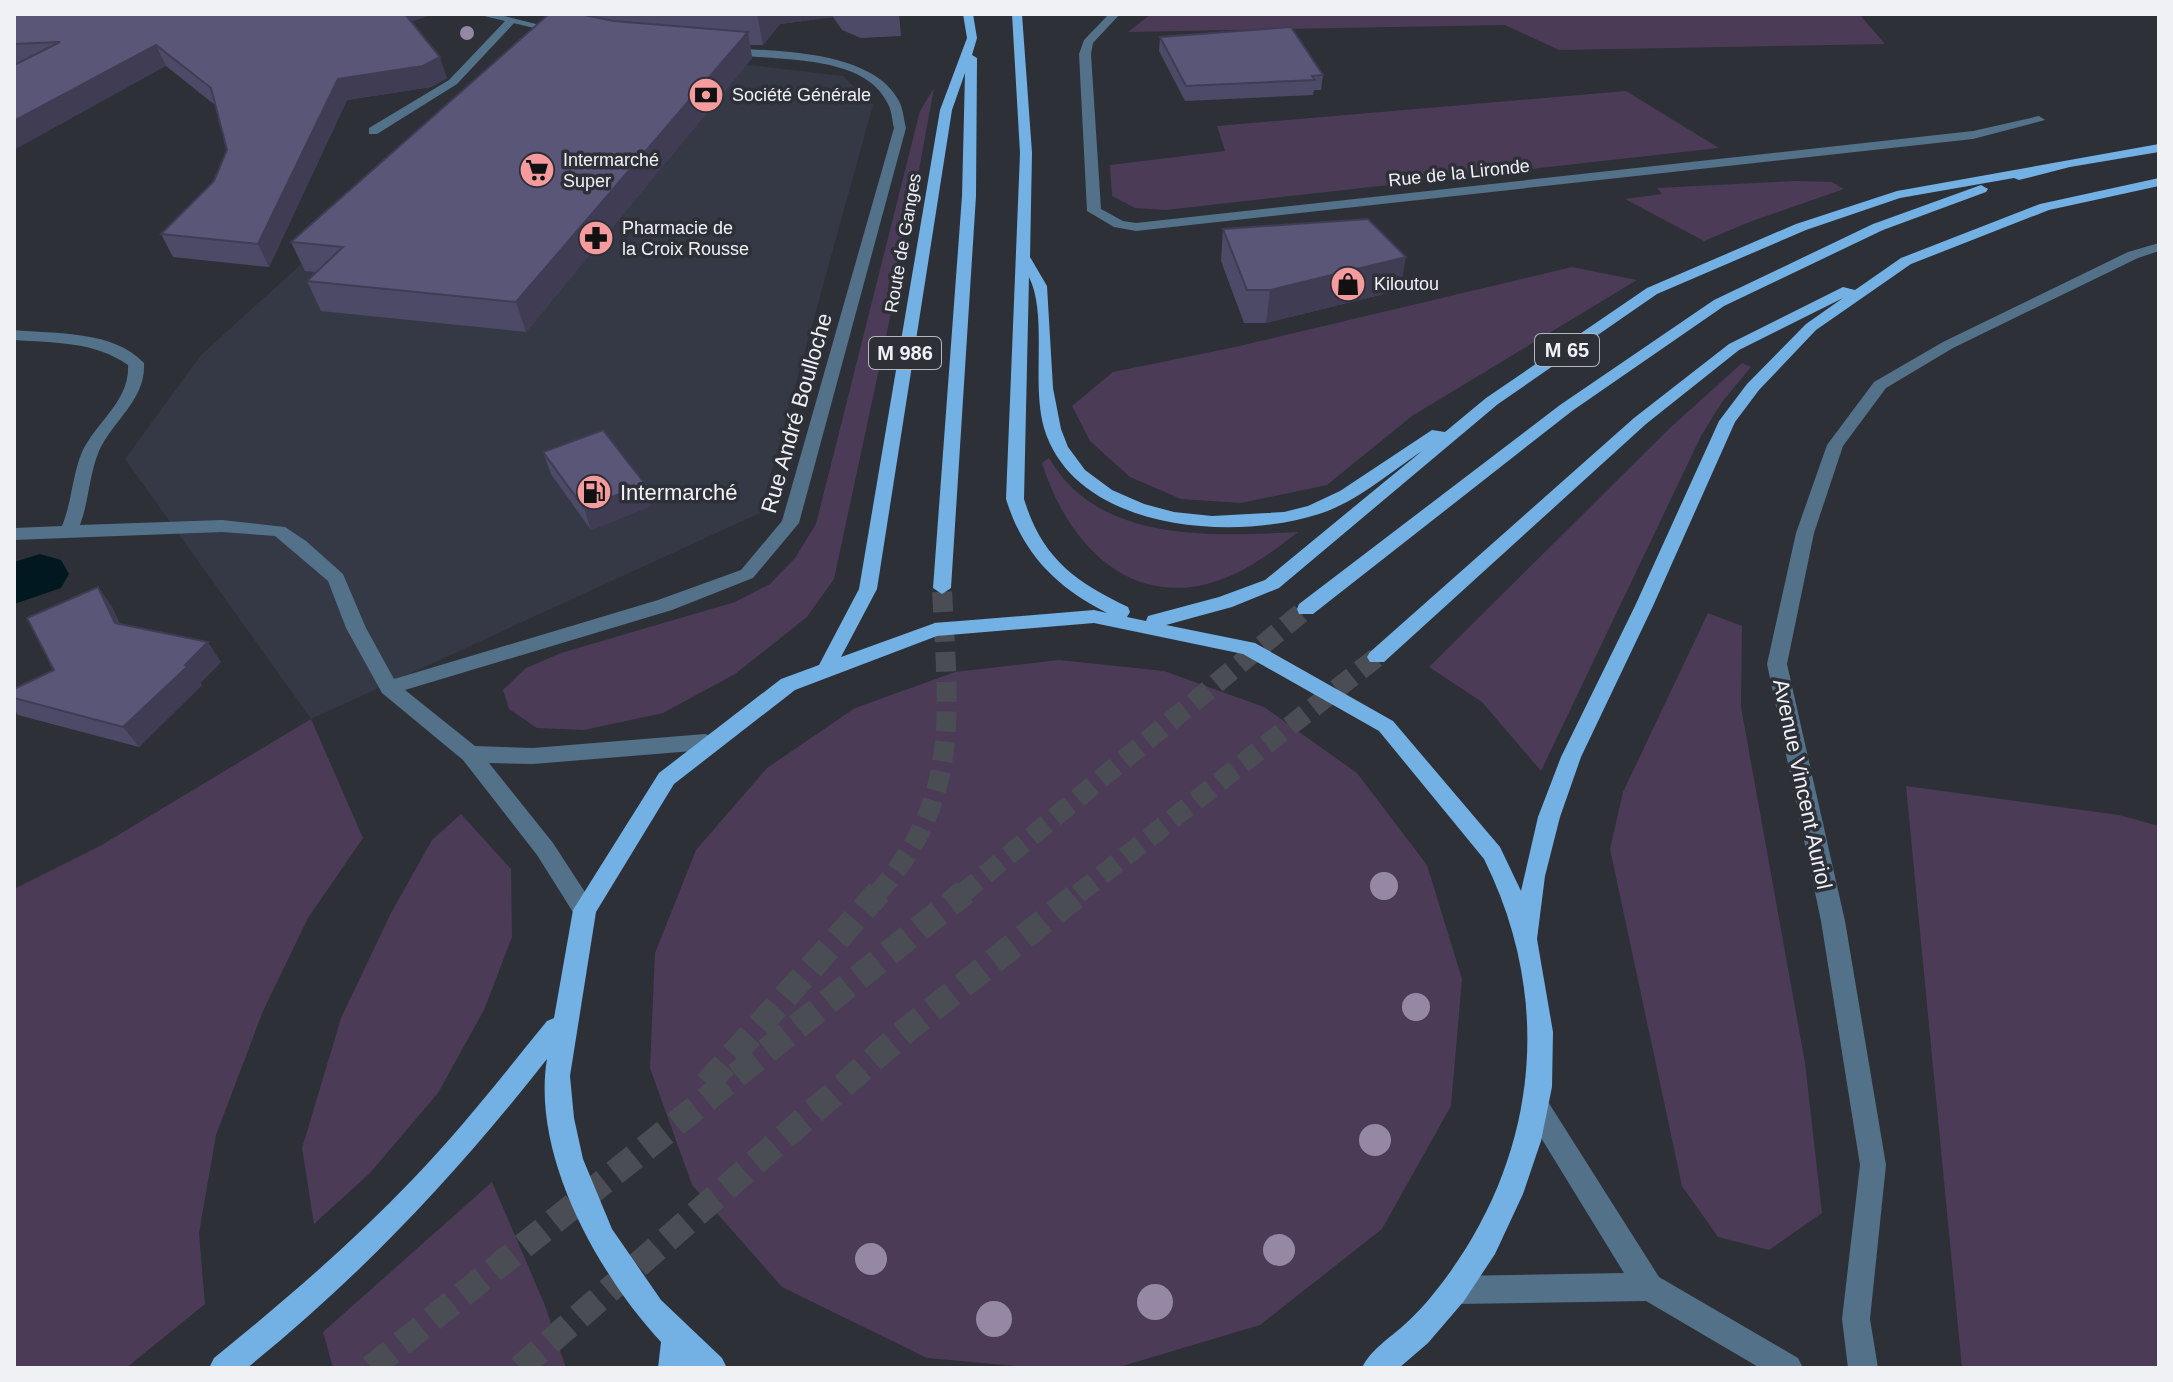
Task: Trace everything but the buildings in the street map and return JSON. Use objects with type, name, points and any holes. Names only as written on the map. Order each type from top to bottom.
[{"type":"main road","name":"Route de Ganges","points":[[828,663],[868,589],[946,110],[972,38],[968,14]]},
{"type":"main road","points":[[1017,14],[1026,153],[1025,260],[1015,499],[1022,526],[1032,547],[1072,585],[1145,621]]},
{"type":"main road","points":[[942,588],[969,196],[972,38]]},
{"type":"main road","name":"M 65","points":[[1025,260],[1040,284],[1049,412],[1060,450],[1094,488],[1155,513],[1190,519],[1254,522],[1317,509],[1492,401],[1652,291],[1716,260],[1897,195],[2159,148]]},
{"type":"main road","name":"M 65","points":[[1306,609],[1566,408],[1719,303],[1878,227],[2032,171]]},
{"type":"main road","points":[[1377,657],[1640,421],[1734,347],[1906,261],[1976,231],[2045,207],[2159,182]]},
{"type":"main road","points":[[1527,943],[1534,876],[1549,817],[1571,757],[1644,606],[1727,421],[1778,359],[1811,327],[1906,261]]},
{"type":"main road","name":"M 65","points":[[1145,621],[1225,602],[1272,584],[1492,401]]},
{"type":"main road","points":[[712,1368],[675,1355],[618,1268],[578,1189],[558,1108],[556,1029],[565,967],[584,910],[606,862],[635,817],[668,777],[705,742],[764,697],[828,663],[917,631],[962,622],[1054,614],[1145,621],[1205,634],[1290,667],[1343,697],[1404,743],[1437,776],[1492,854],[1513,898],[1539,996],[1541,1050],[1536,1106],[1520,1169],[1494,1230],[1455,1290],[1377,1368]]},
{"type":"main road","points":[[224,1368],[322,1287],[449,1161],[556,1029]]},
{"type":"street","points":[[481,14],[579,36]]},
{"type":"street","name":"Rue de la Lironde","points":[[1115,14],[1088,42],[1085,54],[1094,211],[1119,224],[1136,227],[1973,135],[2039,120]]},
{"type":"street","points":[[373,131],[453,82],[511,21]]},
{"type":"street","name":"Rue André Boulloche","points":[[389,688],[665,605],[747,574],[790,523],[900,128],[900,108],[878,82],[853,68],[809,59],[718,51]]},
{"type":"street","name":"Avenue Vincent Auriol","points":[[1863,1368],[1856,1319],[1873,1165],[1833,921],[1777,664],[1805,533],[1835,445],[1880,385],[1948,345],[2133,255],[2159,247]]},
{"type":"street","points":[[14,335],[92,343],[127,356],[136,363],[136,382],[91,452],[77,514],[69,531]]},
{"type":"street","points":[[14,534],[222,526],[279,531],[300,545],[336,578],[356,628],[389,688],[470,754],[545,849],[584,910]]},
{"type":"street","points":[[470,754],[533,756],[705,742]]},
{"type":"street","points":[[1536,1106],[1649,1287],[1788,1368]]},
{"type":"street","points":[[1455,1290],[1649,1287]]},
{"type":"shaded area","points":[[1151,14],[1859,14],[1885,44],[1559,50],[1505,25],[1128,32]]},
{"type":"shaded area","points":[[547,41],[843,76],[873,105],[760,513],[311,719],[125,459],[201,355]]},
{"type":"shaded area","points":[[934,88],[903,257],[834,579],[807,617],[735,674],[663,713],[584,730],[537,728],[509,709],[503,690],[526,668],[561,653],[735,602],[770,584],[795,558],[816,524],[920,111]]},
{"type":"shaded area","points":[[1626,91],[1719,148],[1166,210],[1135,208],[1112,196],[1110,165],[1225,151],[1217,126]]},
{"type":"shaded area","points":[[1832,182],[1844,189],[1704,241],[1625,199],[1662,194],[1657,188]]},
{"type":"shaded area","points":[[1572,267],[1637,280],[1412,416],[1327,485],[1241,503],[1181,499],[1130,477],[1090,441],[1072,406],[1113,372],[1235,347]]},
{"type":"shaded area","points":[[1742,363],[1751,367],[1722,402],[1701,436],[1541,771],[1482,702],[1429,667],[1671,427]]},
{"type":"shaded area","points":[[1049,458],[1071,486],[1097,506],[1127,520],[1160,529],[1195,533],[1298,532],[1256,562],[1220,580],[1176,588],[1149,584],[1124,574],[1101,559],[1082,539],[1052,490],[1042,463]]},
{"type":"shaded area","points":[[1708,613],[1742,626],[1741,707],[1805,1063],[1822,1213],[1769,1250],[1718,1237],[1682,1186],[1610,849],[1623,792]]},
{"type":"shaded area","points":[[1059,660],[1164,671],[1264,707],[1357,773],[1427,865],[1462,979],[1451,1106],[1382,1229],[1260,1325],[1116,1368],[1036,1368],[927,1358],[782,1287],[692,1185],[650,1068],[655,953],[696,850],[767,768],[855,708],[955,672]]},
{"type":"shaded area","points":[[311,719],[363,838],[308,918],[263,1011],[216,1135],[199,1233],[205,1304],[126,1368],[14,1368],[14,889],[100,846]]},
{"type":"shaded area","points":[[1906,786],[2119,815],[2159,826],[2159,1368],[1962,1368]]},
{"type":"shaded area","points":[[461,814],[511,869],[512,937],[484,1010],[438,1093],[370,1173],[314,1224],[302,1148],[341,1018],[391,913],[432,840]]},
{"type":"shaded area","points":[[492,1182],[544,1303],[566,1368],[333,1368],[323,1332]]},
{"type":"waterway","points":[[14,584],[40,574]]},
{"type":"tunnel","points":[[877,894],[905,858],[925,822],[937,786],[947,712],[942,588]]},
{"type":"tunnel","points":[[962,894],[1306,609]]},
{"type":"tunnel","points":[[1078,894],[1377,657]]},
{"type":"tunnel","points":[[707,1084],[879,892]]},
{"type":"tunnel","points":[[371,1368],[965,892]]},
{"type":"tunnel","points":[[520,1368],[909,1028],[1081,892]]},
{"type":"place","name":"Société Générale","points":[[706,95]]},
{"type":"place","name":"Intermarché Super","points":[[537,170]]},
{"type":"place","name":"Pharmacie de la Croix Rousse","points":[[596,238]]},
{"type":"place","name":"Kiloutou","points":[[1348,284]]},
{"type":"place","name":"Intermarché","points":[[594,492]]}]
